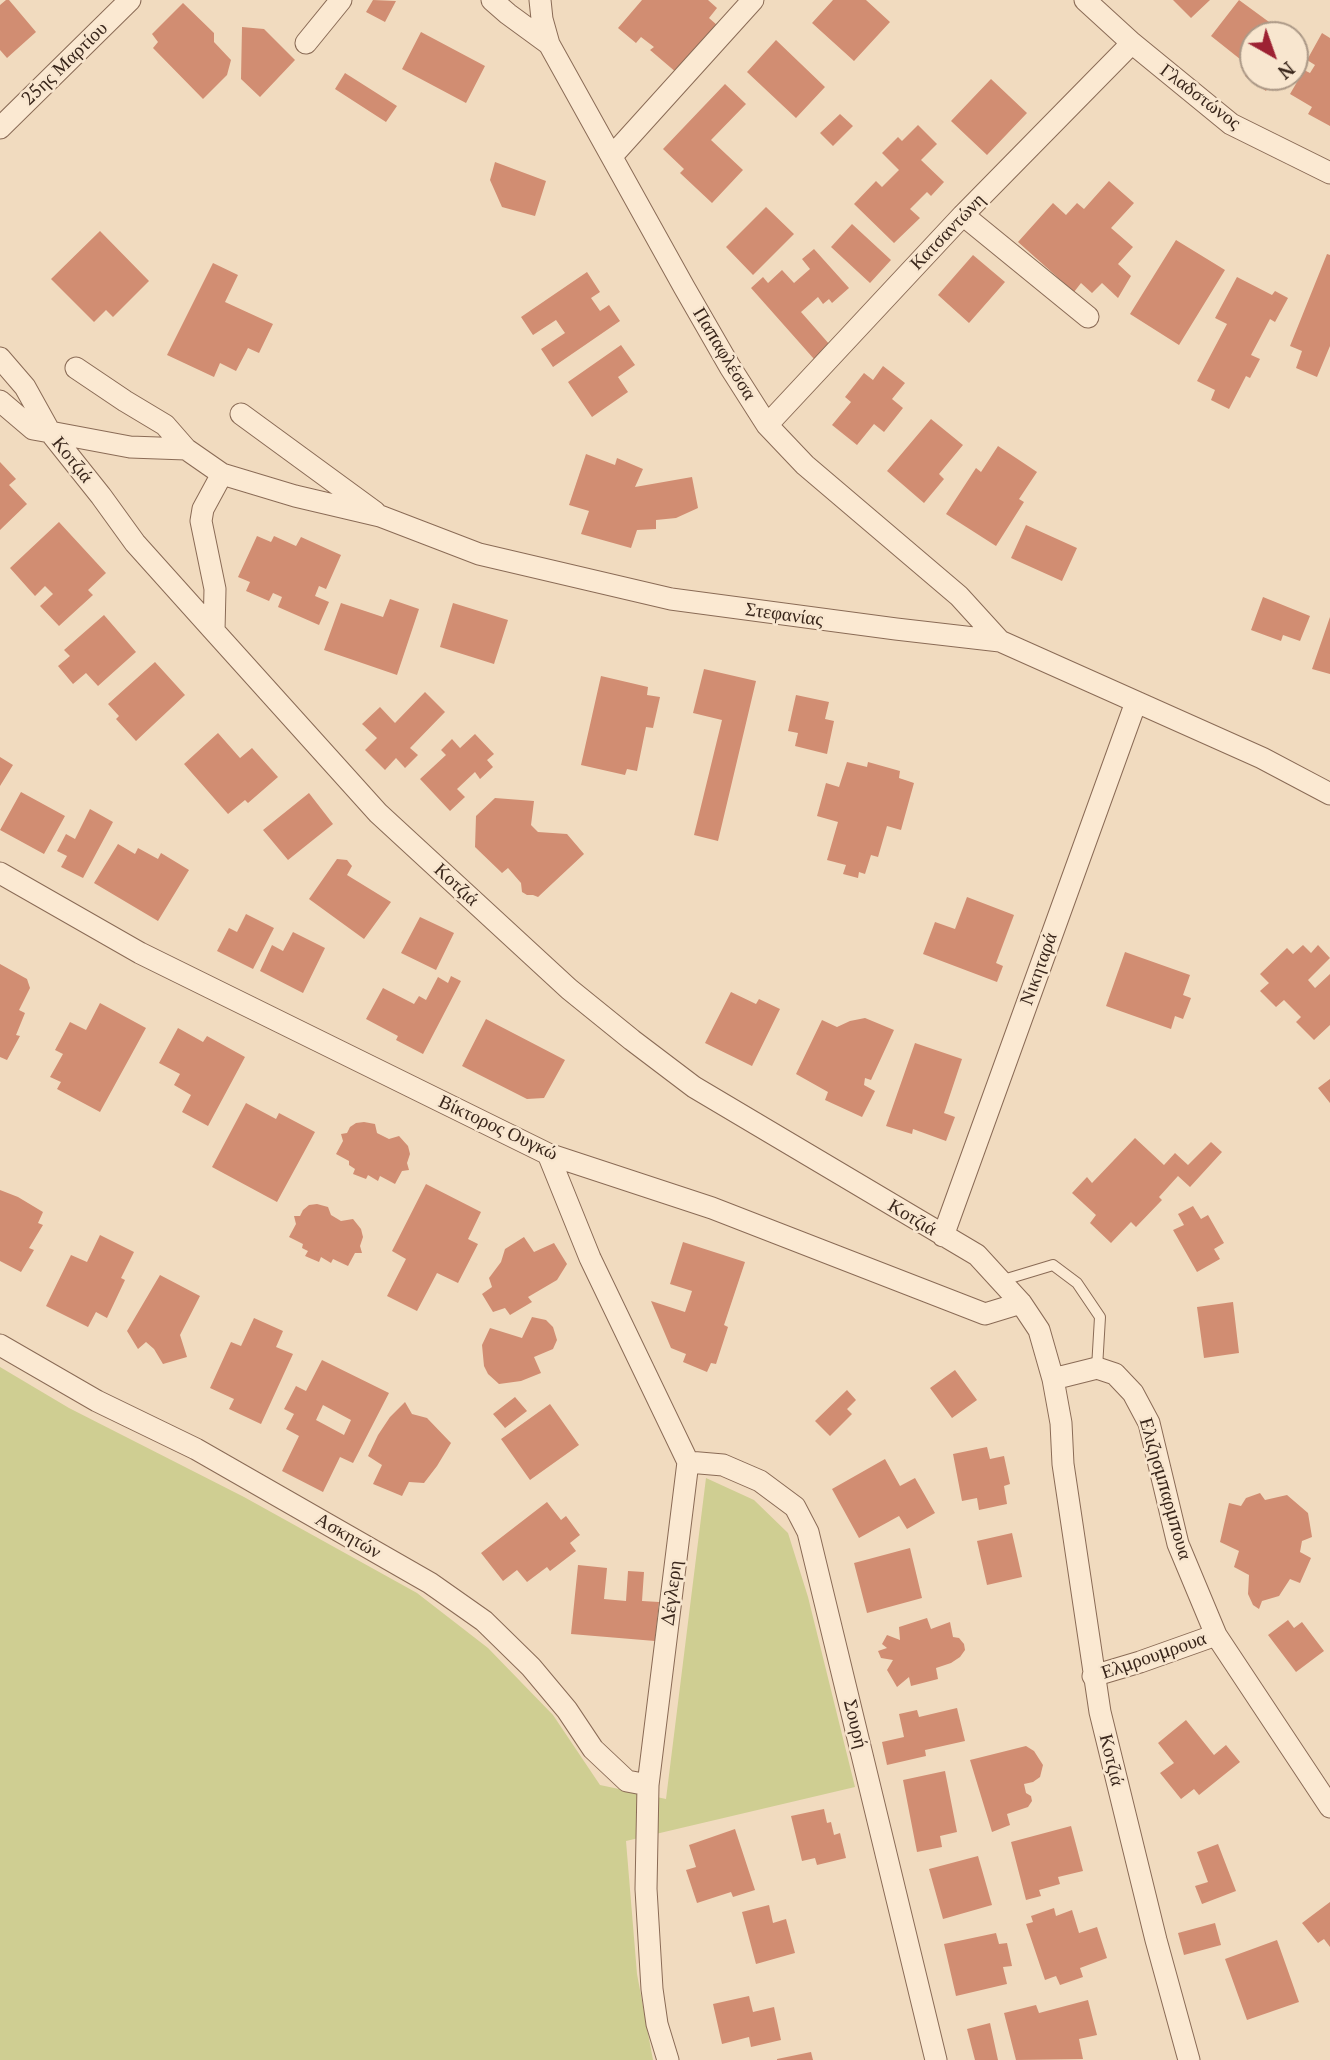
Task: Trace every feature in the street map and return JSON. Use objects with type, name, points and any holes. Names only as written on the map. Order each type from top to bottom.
[{"type":"street","name":"25ης Μαρτίου","points":[[3,120],[130,0]]},
{"type":"street","points":[[306,43],[341,0]]},
{"type":"street","points":[[492,0],[549,44]]},
{"type":"street","name":"Παπαφλέσσα","points":[[540,0],[549,44],[711,332],[767,425],[805,465],[959,596],[1000,641]]},
{"type":"street","points":[[612,156],[753,0]]},
{"type":"street","name":"Γλαδστώνος","points":[[1085,0],[1132,43],[1231,124],[1330,173]]},
{"type":"street","name":"Κατσαντώνη","points":[[767,425],[963,215],[1132,43]]},
{"type":"street","points":[[963,215],[1088,317]]},
{"type":"street","points":[[0,358],[25,387],[50,432],[130,447],[186,449]]},
{"type":"street","name":"Στεφανίας","points":[[76,368],[165,425],[186,449],[222,474],[295,496],[380,516],[479,554],[671,599],[1000,641],[1262,758],[1330,794]]},
{"type":"street","name":"Κοτζιά","points":[[0,401],[33,429],[50,432],[135,543],[378,813],[569,989],[694,1087],[977,1255],[1021,1303],[1039,1330],[1053,1378],[1100,1712],[1156,1940],[1189,2060]]},
{"type":"street","points":[[241,414],[380,516]]},
{"type":"street","points":[[214,631],[215,589],[201,521],[203,509],[222,474]]},
{"type":"street","name":"Νικηταρά","points":[[943,1236],[1136,702]]},
{"type":"street","name":"Βίκτορος Ουγκώ","points":[[0,873],[140,953],[548,1154],[712,1208],[985,1314],[1021,1303]]},
{"type":"street","points":[[548,1154],[590,1258],[688,1462]]},
{"type":"street","name":"Ασκητών","points":[[0,1345],[97,1401],[196,1449],[430,1583],[484,1621],[531,1667],[567,1710],[593,1749],[627,1781],[648,1785]]},
{"type":"street","points":[[1053,1378],[1097,1368]]},
{"type":"street","name":"Ελιζησμπαρμπουα","points":[[1097,1368],[1115,1374],[1133,1393],[1149,1423],[1178,1544],[1216,1635],[1330,1807]]},
{"type":"street","name":"Δέγλερη","points":[[668,2060],[657,2024],[652,1989],[646,1889],[648,1785],[688,1462]]},
{"type":"street","name":"Σουρή","points":[[688,1462],[723,1465],[760,1481],[795,1507],[808,1532],[936,2060]]},
{"type":"street","name":"Ελμρουμρουα","points":[[1093,1676],[1216,1635]]},
{"type":"lane","points":[[1000,1281],[1053,1265],[1077,1283],[1100,1317],[1097,1368]]},
{"type":"shaded area","points":[[0,1367],[69,1408],[244,1497],[417,1593],[488,1648],[553,1715],[600,1785],[666,1799],[706,1478],[754,1500],[788,1533],[808,1597],[855,1787],[626,1841],[637,1974],[653,2060],[0,2060]]},
{"type":"building","points":[[9,0],[36,32],[7,58],[0,50],[0,5]]},
{"type":"building","points":[[373,0],[396,1],[385,22],[366,12]]},
{"type":"building","points":[[642,0],[708,0],[717,8],[709,18],[717,25],[677,73],[650,50],[654,47],[641,37],[636,43],[618,28]]},
{"type":"building","points":[[833,0],[866,0],[890,22],[854,61],[812,23]]},
{"type":"building","points":[[1173,0],[1210,0],[1191,18]]},
{"type":"building","points":[[1239,0],[1268,21],[1239,21],[1239,58],[1211,36]]},
{"type":"building","points":[[183,3],[214,33],[214,42],[231,60],[227,75],[203,99],[153,48],[158,42],[152,34]]},
{"type":"building","points":[[242,27],[264,29],[295,60],[260,97],[241,79]]},
{"type":"building","points":[[421,32],[485,66],[466,103],[402,69]]},
{"type":"building","points":[[1322,33],[1330,38],[1330,126],[1308,114],[1312,107],[1290,94],[1292,91],[1309,91],[1309,72],[1315,65],[1309,61]]},
{"type":"building","points":[[776,40],[825,87],[796,118],[747,72]]},
{"type":"building","points":[[345,73],[397,106],[386,122],[335,89]]},
{"type":"building","points":[[991,79],[1027,113],[987,155],[951,121]]},
{"type":"building","points":[[725,84],[746,104],[711,140],[743,170],[712,203],[680,173],[684,169],[663,149]]},
{"type":"building","points":[[840,114],[853,126],[833,146],[820,133]]},
{"type":"building","points":[[918,125],[937,144],[921,160],[944,182],[931,196],[927,192],[910,209],[920,218],[894,243],[854,204],[876,181],[882,187],[899,170],[882,153],[898,137],[902,141]]},
{"type":"building","points":[[495,162],[546,181],[535,216],[502,207],[490,180]]},
{"type":"building","points":[[1109,181],[1134,203],[1111,228],[1133,247],[1118,264],[1131,276],[1118,298],[1102,283],[1092,293],[1081,283],[1074,292],[1018,242],[1053,203],[1066,215],[1077,203],[1084,209]]},
{"type":"building","points":[[766,207],[794,234],[753,275],[726,247]]},
{"type":"building","points":[[852,224],[891,260],[870,283],[831,247]]},
{"type":"building","points":[[100,231],[149,281],[113,317],[106,310],[94,322],[51,279]]},
{"type":"building","points":[[1176,240],[1225,270],[1179,345],[1130,314]]},
{"type":"building","points":[[814,249],[849,288],[832,303],[829,299],[823,304],[818,297],[801,312],[830,345],[814,359],[751,288],[763,277],[768,283],[782,270],[794,283],[810,269],[802,259]]},
{"type":"building","points":[[1327,254],[1330,255],[1330,346],[1317,377],[1296,368],[1302,351],[1290,346]]},
{"type":"building","points":[[973,255],[1005,282],[969,323],[938,295]]},
{"type":"building","points":[[213,263],[238,275],[225,302],[273,324],[259,353],[248,348],[236,371],[220,363],[214,377],[167,355]]},
{"type":"building","points":[[587,272],[600,292],[591,298],[600,311],[609,305],[620,321],[553,367],[541,349],[565,333],[556,320],[533,335],[521,317]]},
{"type":"building","points":[[1237,277],[1272,295],[1275,291],[1288,298],[1275,322],[1270,319],[1251,355],[1260,359],[1250,378],[1246,376],[1229,409],[1211,400],[1215,390],[1197,381],[1227,324],[1215,318]]},
{"type":"building","points":[[621,345],[635,365],[618,377],[628,392],[592,417],[568,382]]},
{"type":"building","points":[[883,366],[905,383],[892,399],[903,408],[884,432],[874,424],[857,445],[832,425],[851,402],[845,397],[864,373],[873,380]]},
{"type":"building","points":[[931,419],[963,445],[939,474],[944,479],[924,503],[887,471]]},
{"type":"building","points":[[998,446],[1037,472],[1019,499],[1024,502],[996,546],[946,514],[976,468],[981,472]]},
{"type":"building","points":[[586,454],[615,465],[617,458],[643,469],[635,487],[692,477],[698,508],[676,518],[656,520],[656,529],[637,530],[631,548],[581,534],[589,511],[569,505]]},
{"type":"building","points":[[0,462],[16,479],[9,485],[27,504],[0,530]]},
{"type":"building","points":[[59,522],[106,573],[88,590],[93,595],[59,626],[40,606],[53,594],[45,586],[35,596],[10,568]]},
{"type":"building","points":[[1026,525],[1077,548],[1062,581],[1011,558]]},
{"type":"building","points":[[257,536],[271,542],[274,536],[296,546],[301,537],[341,555],[326,589],[319,586],[315,596],[329,602],[319,625],[278,607],[282,597],[273,593],[269,601],[246,591],[250,582],[238,577]]},
{"type":"building","points":[[1263,597],[1310,616],[1300,641],[1283,635],[1281,641],[1251,630]]},
{"type":"building","points":[[390,599],[419,609],[397,675],[324,650],[341,603],[383,617]]},
{"type":"building","points":[[453,603],[508,620],[494,664],[440,647]]},
{"type":"building","points":[[104,615],[136,652],[98,686],[86,673],[73,684],[58,666],[70,656],[64,650]]},
{"type":"building","points":[[1330,617],[1330,674],[1312,669]]},
{"type":"building","points":[[155,662],[185,695],[136,741],[116,719],[119,716],[108,704]]},
{"type":"building","points":[[704,669],[756,681],[718,841],[694,835],[722,720],[693,713]]},
{"type":"building","points":[[601,676],[648,687],[647,695],[660,697],[653,728],[646,727],[637,771],[627,769],[625,775],[581,765]]},
{"type":"building","points":[[425,692],[445,712],[410,748],[418,755],[405,768],[396,758],[385,770],[365,750],[377,738],[362,724],[380,707],[395,723]]},
{"type":"building","points":[[796,695],[829,702],[825,719],[834,721],[827,754],[795,746],[798,733],[788,731]]},
{"type":"building","points":[[218,733],[240,758],[252,748],[278,777],[248,803],[245,800],[228,814],[184,764]]},
{"type":"building","points":[[475,734],[494,754],[487,760],[493,767],[480,779],[475,772],[457,789],[465,797],[450,811],[420,779],[446,755],[441,750],[452,739],[460,748]]},
{"type":"building","points":[[0,757],[13,765],[0,786]]},
{"type":"building","points":[[847,762],[867,767],[868,762],[900,771],[899,778],[914,783],[901,830],[887,826],[878,857],[871,855],[865,874],[859,872],[858,878],[843,874],[846,865],[827,860],[838,822],[817,816],[826,783],[839,787]]},
{"type":"building","points":[[21,792],[65,816],[44,854],[0,830]]},
{"type":"building","points":[[309,793],[333,824],[288,860],[263,830]]},
{"type":"building","points":[[495,798],[534,801],[531,825],[538,832],[567,834],[584,854],[538,897],[522,892],[521,883],[508,868],[502,873],[475,847],[476,816]]},
{"type":"building","points":[[90,809],[113,822],[83,878],[61,867],[67,856],[57,851],[66,834],[75,839]]},
{"type":"building","points":[[118,844],[135,854],[138,848],[158,859],[161,853],[189,870],[158,921],[94,883]]},
{"type":"building","points":[[337,859],[347,860],[352,866],[347,875],[391,902],[364,939],[309,899]]},
{"type":"building","points":[[967,897],[1014,915],[996,963],[1003,966],[997,982],[923,954],[935,922],[955,929]]},
{"type":"building","points":[[246,914],[274,928],[253,969],[217,951],[229,928],[237,932]]},
{"type":"building","points":[[420,917],[454,933],[436,970],[401,953]]},
{"type":"building","points":[[293,932],[325,948],[303,993],[260,971],[272,945],[283,951]]},
{"type":"building","points":[[1303,945],[1311,953],[1318,945],[1330,958],[1308,980],[1315,988],[1330,974],[1330,1025],[1314,1040],[1296,1022],[1301,1017],[1284,1000],[1276,1007],[1260,991],[1269,983],[1260,974],[1287,948],[1293,954]]},
{"type":"building","points":[[1125,952],[1190,975],[1183,995],[1191,998],[1183,1019],[1175,1016],[1171,1029],[1106,1006]]},
{"type":"building","points":[[0,964],[27,979],[30,988],[19,1010],[25,1013],[16,1035],[20,1036],[7,1060],[0,1057]]},
{"type":"building","points":[[451,976],[461,981],[423,1054],[396,1040],[398,1036],[366,1019],[383,988],[414,1004],[419,996],[426,1000],[438,977],[448,983]]},
{"type":"building","points":[[731,992],[756,1004],[759,999],[780,1009],[752,1066],[705,1043]]},
{"type":"building","points":[[100,1003],[146,1028],[100,1112],[57,1089],[61,1082],[50,1077],[63,1054],[55,1050],[70,1022],[86,1030]]},
{"type":"building","points":[[865,1018],[894,1030],[871,1080],[865,1078],[864,1085],[875,1091],[862,1117],[825,1100],[828,1092],[796,1074],[822,1020],[837,1027]]},
{"type":"building","points":[[486,1019],[565,1060],[544,1098],[527,1099],[462,1066]]},
{"type":"building","points":[[178,1028],[203,1042],[207,1036],[245,1057],[208,1126],[182,1112],[191,1095],[174,1085],[180,1074],[159,1063]]},
{"type":"building","points":[[915,1043],[962,1059],[944,1113],[955,1117],[946,1141],[913,1129],[912,1134],[886,1126]]},
{"type":"building","points":[[1330,1079],[1330,1103],[1318,1088]]},
{"type":"building","points":[[246,1103],[276,1119],[279,1113],[315,1132],[277,1202],[212,1167]]},
{"type":"building","points":[[356,1123],[375,1124],[377,1133],[389,1139],[399,1136],[408,1146],[409,1170],[402,1171],[395,1184],[380,1176],[378,1181],[368,1175],[366,1179],[353,1174],[355,1169],[349,1165],[349,1161],[336,1154],[343,1141],[341,1134],[347,1133]]},
{"type":"building","points":[[1135,1138],[1164,1165],[1175,1153],[1188,1165],[1211,1142],[1222,1152],[1190,1187],[1178,1176],[1159,1197],[1162,1200],[1136,1227],[1131,1222],[1111,1243],[1090,1223],[1096,1215],[1072,1193],[1087,1177],[1092,1183]]},
{"type":"building","points":[[426,1184],[481,1212],[468,1239],[478,1244],[458,1283],[437,1273],[417,1311],[387,1296],[406,1259],[392,1251]]},
{"type":"building","points":[[0,1190],[43,1212],[38,1223],[43,1225],[29,1248],[34,1250],[21,1272],[0,1261]]},
{"type":"building","points":[[309,1205],[328,1207],[331,1215],[341,1221],[353,1219],[361,1229],[362,1253],[355,1253],[348,1266],[333,1259],[331,1263],[321,1257],[319,1262],[305,1256],[308,1251],[302,1248],[303,1244],[289,1237],[296,1224],[294,1216],[300,1216]]},
{"type":"building","points":[[1193,1206],[1201,1219],[1208,1215],[1224,1243],[1214,1249],[1220,1259],[1197,1272],[1173,1230],[1184,1225],[1178,1214]]},
{"type":"building","points":[[100,1235],[134,1252],[121,1278],[125,1280],[107,1318],[96,1312],[88,1327],[46,1306],[71,1255],[87,1262]]},
{"type":"building","points":[[524,1237],[534,1252],[554,1243],[567,1264],[557,1280],[528,1297],[532,1302],[510,1315],[505,1308],[493,1312],[482,1294],[492,1287],[489,1278],[501,1262],[505,1249]]},
{"type":"building","points":[[683,1242],[745,1262],[724,1325],[728,1327],[716,1364],[711,1363],[707,1372],[683,1362],[686,1354],[671,1348],[651,1301],[685,1312],[692,1291],[670,1284]]},
{"type":"building","points":[[160,1275],[200,1296],[180,1335],[187,1357],[163,1364],[146,1342],[138,1349],[127,1331]]},
{"type":"building","points":[[1233,1302],[1239,1353],[1204,1358],[1197,1307]]},
{"type":"building","points":[[532,1317],[546,1320],[553,1327],[557,1340],[553,1349],[534,1357],[541,1373],[521,1381],[499,1384],[484,1366],[482,1345],[490,1328],[522,1338]]},
{"type":"building","points":[[254,1318],[283,1331],[276,1347],[293,1354],[261,1424],[229,1409],[234,1399],[210,1388],[231,1342],[241,1346]]},
{"type":"building","points":[[322,1360],[389,1393],[353,1463],[340,1457],[323,1492],[282,1471],[299,1436],[286,1429],[294,1414],[284,1409],[296,1386],[306,1391]],"holes":[[[323,1405],[351,1420],[344,1435],[316,1420]]]},
{"type":"building","points":[[955,1370],[977,1400],[952,1418],[930,1388]]},
{"type":"building","points":[[847,1390],[856,1400],[847,1409],[852,1414],[830,1436],[815,1421]]},
{"type":"building","points":[[515,1397],[527,1411],[505,1428],[493,1414]]},
{"type":"building","points":[[405,1402],[412,1414],[427,1418],[451,1443],[424,1483],[409,1482],[402,1496],[373,1484],[382,1465],[368,1456],[390,1417]]},
{"type":"building","points":[[550,1404],[579,1445],[530,1480],[501,1439]]},
{"type":"building","points":[[987,1447],[990,1459],[1004,1456],[1010,1484],[1004,1486],[1007,1504],[979,1510],[977,1498],[962,1501],[953,1454]]},
{"type":"building","points":[[885,1459],[900,1486],[915,1478],[935,1513],[907,1529],[899,1516],[859,1538],[832,1489]]},
{"type":"building","points":[[1260,1493],[1265,1500],[1287,1495],[1308,1513],[1312,1537],[1302,1541],[1300,1552],[1311,1558],[1300,1583],[1290,1579],[1279,1596],[1262,1601],[1259,1609],[1253,1605],[1248,1594],[1249,1575],[1234,1567],[1239,1551],[1220,1542],[1229,1503],[1241,1506],[1246,1498]]},
{"type":"building","points":[[547,1502],[561,1520],[566,1516],[580,1535],[570,1543],[576,1551],[550,1571],[547,1567],[527,1582],[517,1570],[503,1581],[481,1553]]},
{"type":"building","points":[[1012,1533],[1022,1577],[987,1585],[977,1541]]},
{"type":"building","points":[[910,1548],[922,1598],[867,1613],[854,1563]]},
{"type":"building","points":[[578,1565],[607,1568],[604,1599],[626,1601],[628,1571],[644,1572],[642,1601],[659,1602],[655,1641],[571,1634]]},
{"type":"building","points":[[927,1618],[931,1629],[950,1622],[953,1637],[959,1638],[965,1650],[951,1663],[936,1668],[938,1679],[911,1686],[909,1677],[897,1687],[887,1670],[893,1660],[881,1658],[878,1651],[887,1648],[882,1644],[887,1635],[900,1640],[899,1627]]},
{"type":"building","points":[[1288,1620],[1294,1628],[1302,1622],[1324,1651],[1296,1672],[1268,1635]]},
{"type":"building","points":[[957,1708],[965,1741],[925,1750],[926,1756],[887,1765],[882,1742],[904,1737],[899,1714],[917,1710],[919,1717]]},
{"type":"building","points":[[1186,1720],[1214,1755],[1226,1745],[1240,1762],[1199,1795],[1194,1789],[1181,1799],[1160,1773],[1174,1763],[1158,1743]]},
{"type":"building","points":[[1026,1746],[1034,1751],[1043,1765],[1040,1777],[1024,1784],[1032,1801],[1028,1807],[1007,1814],[1010,1825],[992,1832],[970,1760]]},
{"type":"building","points":[[945,1771],[957,1832],[940,1836],[942,1847],[917,1852],[903,1780]]},
{"type":"building","points":[[824,1809],[827,1823],[831,1822],[834,1835],[840,1833],[846,1858],[817,1865],[815,1858],[802,1861],[791,1816]]},
{"type":"building","points":[[1071,1826],[1083,1871],[1058,1877],[1060,1884],[1039,1890],[1041,1896],[1026,1900],[1011,1842]]},
{"type":"building","points":[[735,1829],[755,1890],[733,1897],[731,1892],[697,1903],[686,1870],[696,1867],[689,1845]]},
{"type":"building","points":[[1218,1844],[1236,1891],[1202,1904],[1195,1886],[1208,1882],[1197,1852]]},
{"type":"building","points":[[978,1856],[992,1905],[943,1919],[929,1869]]},
{"type":"building","points":[[1330,1902],[1330,1947],[1324,1939],[1318,1943],[1302,1923]]},
{"type":"building","points":[[769,1905],[773,1923],[786,1919],[795,1953],[756,1964],[742,1912]]},
{"type":"building","points":[[1054,1908],[1056,1916],[1072,1910],[1079,1933],[1097,1927],[1107,1958],[1080,1968],[1083,1977],[1060,1985],[1056,1976],[1045,1980],[1026,1924],[1033,1922],[1031,1916]]},
{"type":"building","points":[[1215,1923],[1221,1945],[1184,1955],[1178,1933]]},
{"type":"building","points":[[996,1933],[999,1944],[1007,1943],[1012,1966],[1003,1967],[1007,1984],[956,1996],[944,1944]]},
{"type":"building","points":[[1277,1940],[1299,2002],[1247,2020],[1225,1959]]},
{"type":"building","points":[[749,1996],[753,2012],[774,2007],[781,2040],[751,2047],[749,2037],[722,2044],[713,2004]]},
{"type":"building","points":[[1088,2000],[1097,2035],[1079,2039],[1083,2059],[1016,2060],[1004,2013],[1036,2005],[1039,2013]]},
{"type":"building","points":[[990,2023],[998,2060],[975,2060],[967,2029]]},
{"type":"building","points":[[811,2052],[813,2060],[777,2060],[777,2059]]}]
